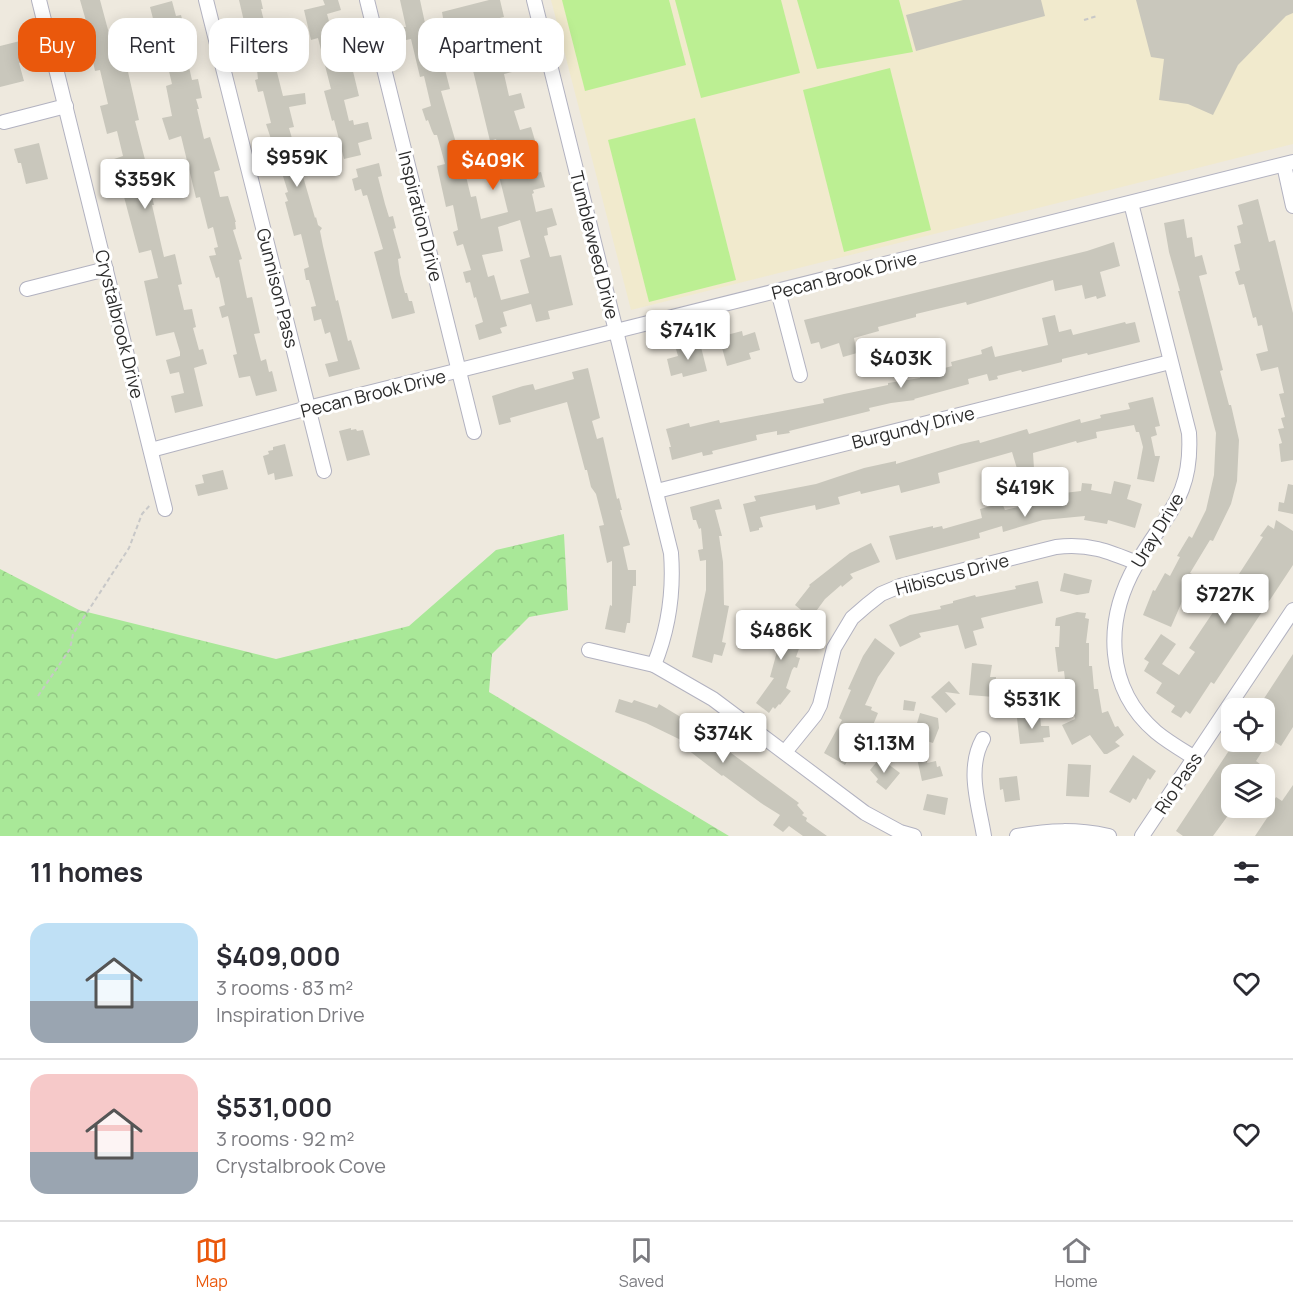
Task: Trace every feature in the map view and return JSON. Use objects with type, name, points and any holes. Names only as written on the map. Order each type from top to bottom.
[{"type":"street","name":"Crystalbrook Drive","points":[[39,0],[165,509]]},
{"type":"street","name":"Gunnison Pass","points":[[206,0],[324,471]]},
{"type":"street","name":"Inspiration Drive","points":[[368,0],[474,432]]},
{"type":"street","name":"Tumbleweed Drive","points":[[534,0],[671,553],[670,608],[654,665]]},
{"type":"street","points":[[4,122],[66,106]]},
{"type":"street","points":[[1288,163],[1293,206]]},
{"type":"street","name":"Pecan Brook Drive","points":[[151,450],[309,408],[1288,163]]},
{"type":"street","name":"Uray Drive","points":[[1131,202],[1189,433],[1188,470],[1177,502],[1137,562],[1123,590],[1116,616],[1114,648],[1120,677],[1142,718],[1166,740],[1195,758]]},
{"type":"street","points":[[27,289],[106,269]]},
{"type":"street","points":[[778,291],[800,375]]},
{"type":"street","name":"Burgundy Drive","points":[[657,491],[1170,362]]},
{"type":"street","name":"Hibiscus Drive","points":[[784,752],[820,705],[832,657],[842,633],[852,618],[881,594],[928,578],[1056,547],[1076,545],[1094,547],[1137,562]]},
{"type":"street","name":"Rio Pass","points":[[1142,836],[1293,610]]},
{"type":"street","points":[[589,650],[654,665],[713,699],[865,813],[898,834],[914,836]]},
{"type":"street","points":[[983,739],[977,750],[974,772],[984,836]]},
{"type":"street","points":[[1017,836],[1053,830],[1073,830],[1109,836]]},
{"type":"path","points":[[1084,20],[1097,16]]},
{"type":"path","points":[[38,696],[70,649],[73,634],[129,548],[142,514],[161,492]]},
{"type":"shaded area","points":[[551,0],[1293,0],[1293,144],[631,310],[564,50],[564,18],[556,18]]},
{"type":"green space","points":[[562,0],[669,0],[686,65],[585,91]]},
{"type":"green space","points":[[675,0],[781,0],[800,73],[701,98]]},
{"type":"green space","points":[[797,0],[899,0],[913,52],[817,69]]},
{"type":"green space","points":[[890,68],[931,230],[844,252],[803,90]]},
{"type":"green space","points":[[695,118],[736,280],[649,302],[608,140]]},
{"type":"green space","points":[[564,534],[568,610],[529,617],[492,654],[489,692],[729,836],[0,836],[0,569],[79,610],[276,659],[409,626],[496,550]]},
{"type":"building","points":[[80,0],[100,0],[108,30],[108,72],[128,72],[139,120],[135,121],[154,188],[150,189],[154,205],[152,205],[164,257],[175,254],[182,284],[178,285],[184,310],[192,309],[196,327],[193,328],[199,350],[203,349],[207,364],[194,368],[203,406],[175,413],[171,396],[184,393],[179,372],[170,374],[166,360],[180,356],[180,352],[174,332],[156,336],[144,281],[158,278],[151,250],[139,253],[123,193],[128,192],[123,172],[117,173],[114,159],[123,156],[117,131],[107,134],[100,106],[108,104],[100,70],[96,71],[96,18],[85,18]]},
{"type":"building","points":[[239,0],[261,0],[263,18],[243,18]]},
{"type":"building","points":[[323,0],[338,0],[341,10],[327,14],[328,18],[321,18],[321,50],[318,38],[311,40],[309,18],[306,18],[304,10],[325,5]]},
{"type":"building","points":[[400,0],[420,0],[424,18],[418,18],[418,69],[411,39],[406,40],[406,18],[404,18]]},
{"type":"building","points":[[489,0],[500,0],[504,17],[443,18],[442,12]]},
{"type":"building","points":[[963,0],[1041,0],[1045,16],[916,51],[906,15]]},
{"type":"building","points":[[1136,0],[1293,0],[1293,13],[1286,16],[1238,65],[1213,115],[1188,104],[1159,100],[1164,59],[1151,57]]},
{"type":"building","points":[[172,1],[176,16],[181,15],[182,18],[153,18],[150,7]]},
{"type":"building","points":[[18,42],[18,72],[22,72],[24,81],[0,87],[0,46]]},
{"type":"building","points":[[169,72],[190,72],[192,80],[198,79],[202,98],[196,99],[199,109],[197,109],[204,139],[210,137],[220,170],[214,172],[220,197],[228,196],[236,222],[236,229],[233,230],[242,259],[239,260],[247,298],[252,297],[260,333],[254,334],[261,361],[266,359],[277,391],[256,396],[250,376],[239,378],[233,355],[237,354],[228,316],[222,318],[219,307],[225,305],[219,277],[216,278],[209,256],[216,255],[214,248],[218,247],[213,227],[208,229],[200,197],[196,198],[181,136],[169,140],[162,118],[172,116],[166,86],[172,84]]},
{"type":"building","points":[[257,72],[277,72],[283,96],[305,93],[306,104],[289,107],[294,127],[289,128],[315,218],[322,228],[320,231],[336,301],[338,300],[348,341],[351,340],[360,369],[329,377],[325,364],[338,361],[330,332],[325,334],[321,319],[314,321],[311,307],[316,306],[304,269],[309,267],[301,234],[294,236],[285,202],[288,201],[285,193],[288,192],[282,173],[278,174],[275,161],[278,160],[266,124],[271,123],[263,91],[258,92],[255,80],[258,79]]},
{"type":"building","points":[[327,72],[353,72],[359,96],[344,100],[349,121],[353,120],[354,125],[368,122],[372,139],[358,143],[361,155],[344,159],[324,91],[331,89]]},
{"type":"building","points":[[419,72],[446,72],[450,89],[441,91],[456,143],[462,142],[469,167],[464,168],[471,197],[476,196],[481,219],[508,212],[499,176],[506,174],[496,139],[490,141],[473,72],[512,72],[504,74],[509,96],[521,93],[525,108],[514,111],[520,130],[531,127],[536,144],[525,147],[529,175],[541,172],[545,187],[533,190],[536,212],[552,208],[557,225],[547,228],[548,235],[544,236],[550,257],[561,255],[573,305],[548,311],[550,319],[536,322],[531,304],[503,312],[507,326],[500,328],[502,333],[479,340],[475,325],[483,322],[470,282],[466,283],[463,272],[471,270],[463,244],[457,246],[453,232],[458,230],[453,205],[446,207],[437,166],[445,164],[437,135],[434,135],[422,109],[431,106],[424,76],[420,77]],"holes":[[[520,220],[530,257],[520,260],[529,293],[501,300],[494,275],[488,277],[482,255],[503,251],[498,227]]]},
{"type":"building","points":[[39,143],[48,179],[26,184],[21,163],[18,163],[14,149]]},
{"type":"building","points":[[379,163],[382,176],[378,177],[385,204],[389,217],[393,216],[396,228],[393,229],[401,258],[398,259],[400,274],[405,293],[409,301],[412,301],[415,313],[392,319],[374,252],[383,249],[367,195],[363,196],[361,189],[355,191],[352,179],[358,177],[356,169]]},
{"type":"building","points":[[1258,199],[1269,242],[1275,240],[1293,313],[1293,460],[1281,462],[1279,444],[1282,443],[1278,429],[1284,428],[1281,418],[1285,417],[1279,394],[1284,393],[1278,367],[1261,371],[1256,354],[1268,351],[1262,325],[1258,326],[1256,317],[1253,318],[1244,284],[1239,285],[1235,272],[1240,270],[1234,245],[1241,243],[1237,226],[1243,224],[1238,205]]},
{"type":"building","points":[[1184,219],[1187,238],[1192,237],[1195,257],[1202,255],[1207,274],[1199,276],[1223,370],[1220,371],[1239,440],[1237,481],[1231,504],[1213,541],[1210,540],[1190,573],[1198,577],[1186,598],[1184,597],[1171,627],[1143,615],[1153,590],[1155,591],[1165,573],[1170,576],[1180,557],[1177,556],[1189,536],[1192,538],[1206,510],[1214,475],[1216,433],[1178,291],[1180,291],[1164,223]]},
{"type":"building","points":[[1114,242],[1120,266],[1100,272],[1106,296],[1085,299],[1082,285],[1055,291],[1053,280],[967,305],[966,302],[916,314],[916,317],[878,327],[879,331],[854,338],[857,353],[843,357],[839,343],[821,349],[819,342],[811,344],[804,320],[1087,251]]},
{"type":"building","points":[[1055,315],[1059,332],[1071,329],[1073,335],[1125,322],[1126,324],[1135,322],[1140,342],[1062,359],[1062,362],[997,376],[998,379],[989,381],[987,374],[968,379],[969,384],[915,400],[869,408],[870,411],[789,431],[790,433],[777,435],[777,431],[756,435],[757,440],[712,451],[713,454],[703,456],[702,452],[672,460],[666,429],[689,423],[690,427],[719,420],[720,423],[824,403],[823,399],[888,385],[888,383],[920,378],[926,373],[952,366],[951,362],[982,354],[981,350],[992,346],[995,357],[1048,345],[1042,318]]},
{"type":"building","points":[[742,331],[743,336],[755,332],[760,350],[749,353],[751,359],[727,366],[719,337]]},
{"type":"building","points":[[700,343],[707,371],[683,377],[682,373],[671,376],[667,359],[678,356],[676,349]]},
{"type":"building","points":[[588,368],[600,418],[592,421],[597,439],[603,437],[617,499],[619,498],[622,510],[620,510],[630,545],[623,547],[628,570],[636,570],[630,623],[627,623],[625,633],[605,629],[610,605],[612,606],[612,561],[607,563],[599,526],[604,525],[596,494],[591,487],[587,470],[585,470],[567,402],[510,418],[511,422],[499,425],[492,396],[523,386],[533,384],[535,390],[574,379],[572,372]]},
{"type":"building","points":[[1153,397],[1160,426],[1155,427],[1157,435],[1151,437],[1155,456],[1160,456],[1154,482],[1137,479],[1143,447],[1139,432],[1136,432],[1134,425],[1096,432],[1097,438],[1077,443],[1076,441],[1033,453],[1034,469],[1018,472],[1012,452],[938,473],[940,483],[901,493],[899,485],[861,494],[860,491],[838,497],[840,504],[816,510],[815,505],[760,517],[763,527],[750,532],[743,504],[756,501],[754,496],[816,484],[864,468],[896,461],[896,464],[961,444],[979,440],[980,443],[1027,429],[1029,434],[1080,419],[1081,423],[1101,418],[1100,415],[1130,409],[1128,403]]},
{"type":"building","points":[[351,428],[357,431],[363,430],[370,455],[347,461],[339,431]]},
{"type":"building","points":[[285,444],[293,476],[275,480],[274,473],[268,475],[263,456],[269,454],[268,451],[273,450],[273,447]]},
{"type":"building","points":[[223,470],[228,489],[198,496],[195,485],[204,483],[202,475]]},
{"type":"building","points":[[1114,481],[1131,485],[1127,499],[1142,504],[1135,528],[1108,520],[1107,524],[1084,520],[1085,516],[1043,520],[1003,532],[1002,526],[979,533],[980,538],[896,560],[889,536],[933,526],[933,528],[942,526],[943,529],[982,518],[980,509],[1002,503],[1005,510],[1047,500],[1047,495],[1081,491],[1082,483],[1092,484],[1091,490],[1111,494]]},
{"type":"building","points":[[1288,484],[1293,485],[1293,514],[1278,511],[1279,502],[1284,503]]},
{"type":"building","points":[[719,499],[722,509],[715,510],[722,536],[719,536],[723,562],[724,605],[729,606],[722,642],[726,643],[722,656],[714,654],[712,663],[692,657],[706,590],[706,560],[700,561],[698,550],[703,549],[701,528],[699,529],[696,520],[693,520],[690,507]]},
{"type":"building","points":[[1276,520],[1293,531],[1293,565],[1214,684],[1211,682],[1190,714],[1186,711],[1181,718],[1171,712],[1175,706],[1156,693],[1162,683],[1144,671],[1149,662],[1144,659],[1161,634],[1176,644],[1162,664],[1179,675],[1195,652],[1189,648],[1224,596],[1234,603],[1249,580],[1239,574],[1263,537],[1260,536],[1268,525],[1274,529]]},
{"type":"building","points":[[871,543],[880,562],[850,574],[853,578],[825,599],[811,618],[795,605],[809,585],[850,553]]},
{"type":"building","points":[[1064,573],[1092,580],[1089,593],[1077,595],[1060,591]]},
{"type":"building","points":[[1038,581],[1043,603],[981,618],[984,628],[973,631],[977,645],[965,649],[958,625],[919,633],[921,637],[900,647],[889,625],[910,615],[941,609],[940,606],[953,603],[953,601],[1016,589],[1015,586]]},
{"type":"building","points":[[1077,612],[1086,613],[1085,618],[1089,619],[1086,643],[1089,643],[1089,666],[1092,666],[1094,689],[1098,689],[1102,713],[1108,711],[1115,727],[1118,726],[1124,735],[1115,742],[1120,746],[1107,754],[1104,754],[1090,735],[1072,745],[1062,725],[1075,719],[1071,697],[1067,697],[1064,671],[1058,672],[1055,647],[1059,647],[1060,626],[1055,626],[1056,618]]},
{"type":"building","points":[[787,621],[806,629],[796,657],[800,658],[797,668],[794,667],[792,670],[786,688],[791,691],[780,705],[775,709],[773,707],[769,713],[756,703],[774,678],[770,677],[778,648],[757,640],[763,622],[784,629]]},
{"type":"building","points":[[875,638],[895,653],[878,677],[865,705],[872,707],[871,710],[878,713],[869,735],[865,730],[845,765],[824,753],[842,720],[839,718],[851,690],[848,689],[863,656]]},
{"type":"building","points":[[1293,654],[1293,727],[1281,746],[1275,742],[1275,698],[1264,698]]},
{"type":"building","points":[[972,663],[992,665],[990,677],[996,677],[994,697],[969,695]]},
{"type":"building","points":[[949,681],[960,694],[945,692],[956,704],[946,713],[931,697]]},
{"type":"building","points":[[1015,686],[1032,704],[1018,717],[1002,698]]},
{"type":"building","points":[[619,699],[632,703],[634,700],[657,708],[659,704],[717,745],[721,739],[730,747],[727,750],[799,803],[797,805],[804,813],[802,815],[807,818],[806,821],[827,836],[803,836],[789,826],[783,832],[773,825],[780,815],[722,776],[679,743],[681,740],[646,723],[615,712]]},
{"type":"building","points":[[904,700],[916,702],[914,711],[903,710]]},
{"type":"building","points":[[920,713],[938,718],[939,728],[933,743],[913,737]]},
{"type":"building","points":[[1040,716],[1041,726],[1049,726],[1050,737],[1043,738],[1044,742],[1020,744],[1017,718]]},
{"type":"building","points":[[1228,752],[1262,752],[1256,761],[1260,764],[1221,764],[1221,818],[1226,818],[1213,836],[1183,836],[1176,831]]},
{"type":"building","points":[[929,754],[927,763],[936,761],[943,776],[922,781],[917,758]]},
{"type":"building","points":[[1133,755],[1156,771],[1150,780],[1148,778],[1136,800],[1133,798],[1130,803],[1109,792]]},
{"type":"building","points":[[880,758],[900,773],[886,790],[876,782],[878,779],[870,770]]},
{"type":"building","points":[[1068,764],[1091,765],[1089,797],[1066,796]]},
{"type":"building","points":[[1017,776],[1020,800],[1005,802],[1003,789],[1000,790],[999,778]]},
{"type":"building","points":[[1293,785],[1293,836],[1255,836],[1267,818],[1275,818],[1276,797],[1282,801]]},
{"type":"building","points":[[927,794],[948,798],[945,815],[923,810]]}]
